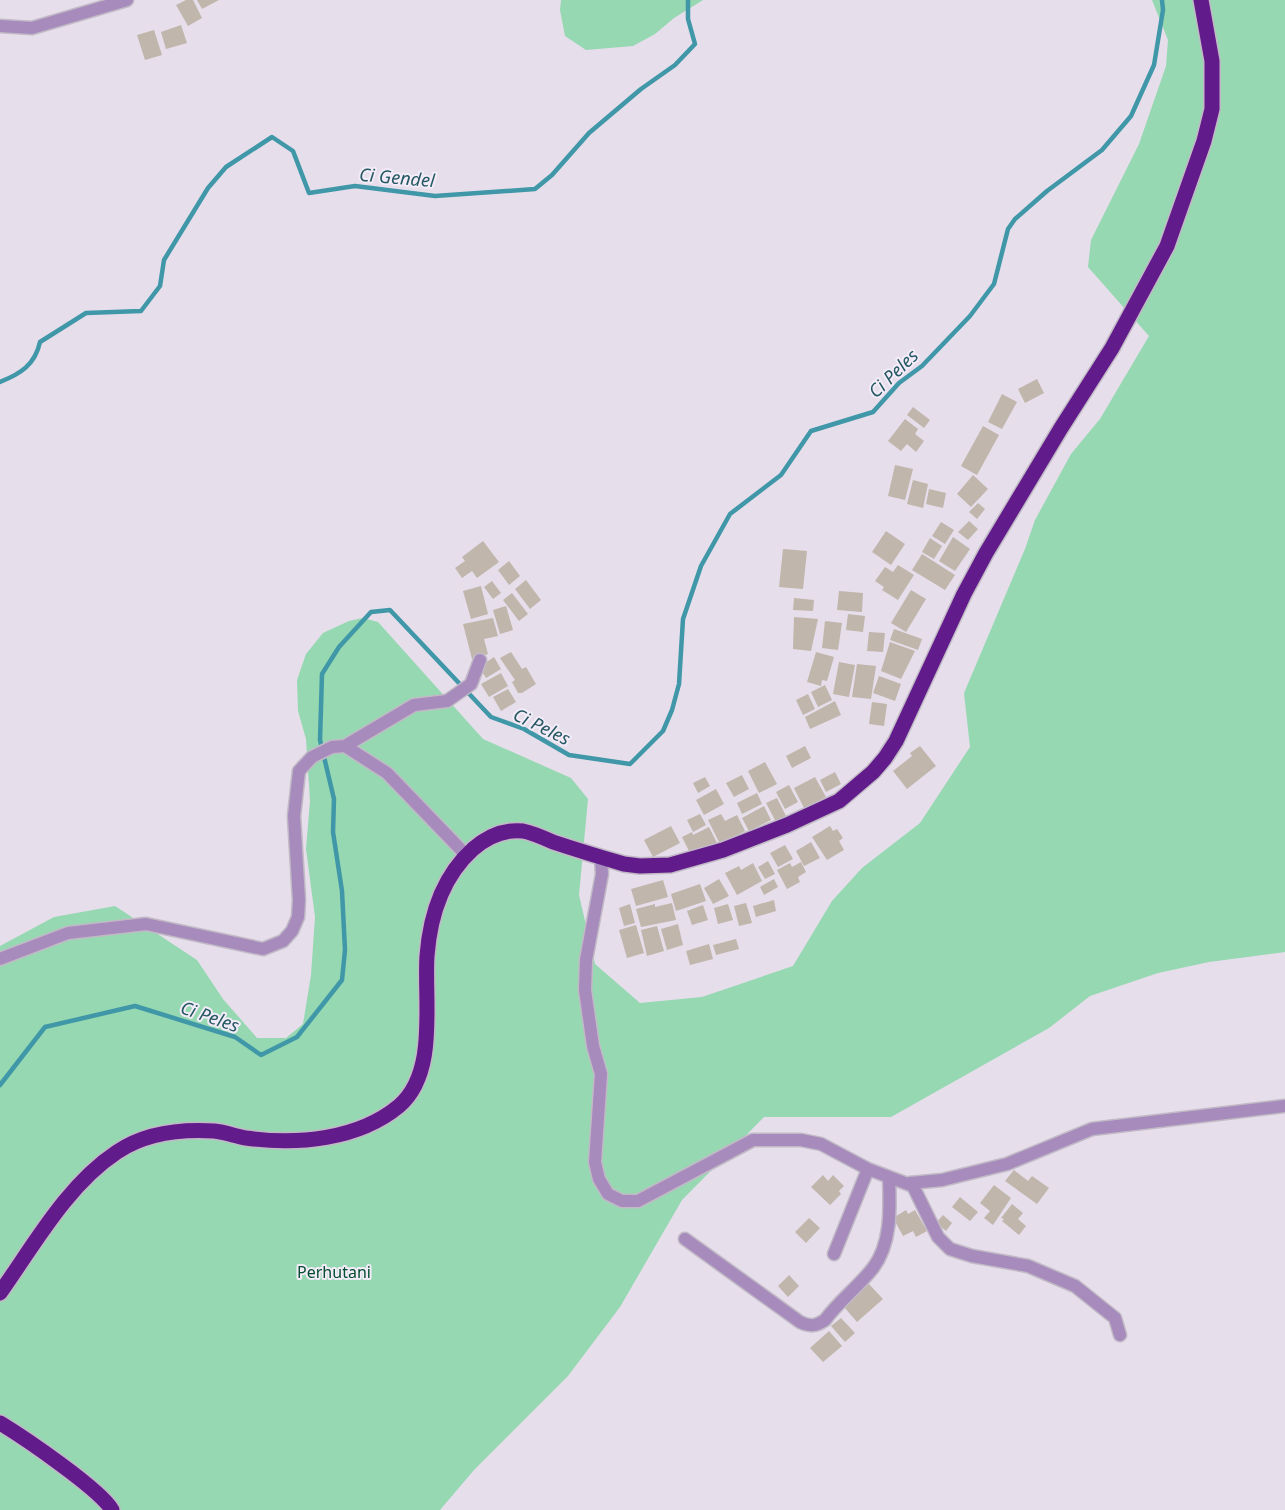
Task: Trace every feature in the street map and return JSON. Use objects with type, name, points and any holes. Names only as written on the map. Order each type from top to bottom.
[{"type":"highway","points":[[0,1293],[61,1208],[102,1163],[119,1150],[159,1134],[176,1131],[215,1131],[247,1138],[308,1140],[334,1136],[383,1118],[402,1104],[416,1082],[424,1060],[427,1032],[427,958],[430,931],[444,886],[453,869],[480,843],[498,833],[524,831],[601,858],[640,866],[670,864],[723,850],[787,825],[839,801],[860,784],[885,758],[896,741],[960,602],[986,553],[1061,428],[1112,348],[1167,246],[1204,142],[1212,109],[1212,62],[1201,0]]},
{"type":"highway","points":[[0,1423],[20,1435],[91,1489],[112,1510]]},
{"type":"street","points":[[0,26],[32,28],[127,0]]},
{"type":"street","points":[[0,960],[68,932],[146,924],[263,949],[283,941],[292,931],[298,917],[299,900],[294,816],[299,771],[312,757],[339,746],[414,705],[447,701],[471,684],[480,660]]},
{"type":"street","points":[[339,746],[387,773],[466,855]]},
{"type":"street","points":[[601,858],[602,874],[586,960],[584,990],[593,1046],[601,1074],[595,1162],[599,1179],[608,1194],[622,1201],[638,1200],[753,1140],[801,1140],[821,1144],[868,1170],[910,1183],[948,1179],[1007,1164],[1092,1129],[1285,1106]]},
{"type":"street","points":[[834,1254],[868,1170]]},
{"type":"street","points":[[685,1239],[800,1322],[809,1326],[817,1325],[825,1320],[874,1267],[886,1239],[889,1223],[889,1178]]},
{"type":"street","points":[[910,1183],[916,1189],[938,1237],[950,1249],[972,1256],[1028,1266],[1074,1286],[1115,1318],[1120,1336]]},
{"type":"green space","points":[[561,0],[703,0],[674,18],[655,34],[633,46],[586,50],[565,36],[560,10]]},
{"type":"green space","name":"Perhutani","points":[[1152,0],[1285,0],[1285,952],[1209,962],[1158,973],[1090,996],[1049,1028],[891,1117],[764,1117],[682,1200],[620,1307],[568,1376],[474,1470],[440,1510],[0,1510],[0,946],[54,917],[115,906],[197,960],[223,999],[257,1038],[286,1038],[303,1024],[311,975],[315,917],[306,849],[310,801],[306,739],[298,711],[297,680],[306,654],[323,633],[349,621],[363,618],[378,622],[483,739],[571,778],[588,799],[579,895],[595,964],[640,1003],[702,997],[793,966],[832,901],[862,868],[920,823],[970,747],[964,693],[1025,549],[1035,520],[1071,454],[1100,419],[1149,336],[1088,267],[1091,240],[1139,144],[1166,66],[1168,40]]},
{"type":"building","points":[[186,0],[193,0],[202,18],[188,26],[176,5]]},
{"type":"building","points":[[197,0],[219,0],[202,9]]},
{"type":"building","points":[[181,25],[187,43],[166,49],[161,32]]},
{"type":"building","points":[[154,30],[162,55],[145,60],[137,35]]},
{"type":"building","points":[[1037,379],[1044,393],[1025,403],[1018,389]]},
{"type":"building","points":[[1002,394],[1017,402],[1002,429],[988,422]]},
{"type":"building","points":[[913,407],[930,420],[924,428],[907,415]]},
{"type":"building","points":[[905,419],[918,429],[915,434],[924,441],[916,452],[907,444],[901,451],[888,441]]},
{"type":"building","points":[[983,426],[999,435],[977,475],[961,466]]},
{"type":"building","points":[[895,465],[913,469],[905,500],[888,496]]},
{"type":"building","points":[[973,475],[988,489],[971,507],[957,494]]},
{"type":"building","points":[[913,480],[928,484],[923,508],[907,504]]},
{"type":"building","points":[[929,489],[946,493],[943,508],[926,504]]},
{"type":"building","points":[[978,503],[985,509],[977,519],[969,512]]},
{"type":"building","points":[[969,521],[978,529],[968,540],[958,532]]},
{"type":"building","points":[[941,522],[954,530],[945,544],[932,536]]},
{"type":"building","points":[[886,531],[905,544],[891,565],[872,552]]},
{"type":"building","points":[[953,537],[970,549],[955,571],[939,561]]},
{"type":"building","points":[[930,538],[942,546],[934,559],[922,552]]},
{"type":"building","points":[[483,541],[499,562],[477,578],[472,571],[462,578],[455,568],[465,561],[462,557]]},
{"type":"building","points":[[783,549],[807,551],[803,589],[779,587]]},
{"type":"building","points":[[922,554],[955,575],[945,590],[912,570]]},
{"type":"building","points":[[509,561],[520,576],[509,585],[498,570]]},
{"type":"building","points":[[898,565],[914,575],[898,600],[882,590],[884,587],[875,581],[885,567],[893,572]]},
{"type":"building","points":[[526,580],[541,600],[530,609],[515,589]]},
{"type":"building","points":[[492,581],[501,593],[493,599],[484,587]]},
{"type":"building","points":[[481,586],[488,614],[471,619],[463,591]]},
{"type":"building","points":[[911,590],[926,599],[906,632],[891,623]]},
{"type":"building","points":[[839,591],[863,593],[862,612],[837,610]]},
{"type":"building","points":[[512,593],[528,614],[519,621],[503,600]]},
{"type":"building","points":[[794,598],[814,600],[813,611],[793,610]]},
{"type":"building","points":[[506,606],[513,630],[500,634],[493,610]]},
{"type":"building","points":[[848,614],[865,616],[863,632],[846,630]]},
{"type":"building","points":[[794,617],[818,619],[811,651],[793,649]]},
{"type":"building","points":[[493,618],[498,636],[484,639],[488,654],[472,659],[463,624]]},
{"type":"building","points":[[825,621],[842,623],[838,650],[822,648]]},
{"type":"building","points":[[894,629],[922,639],[918,650],[890,640]]},
{"type":"building","points":[[869,632],[885,633],[883,652],[867,651]]},
{"type":"building","points":[[890,642],[915,651],[901,679],[881,671]]},
{"type":"building","points":[[511,652],[522,669],[526,667],[536,684],[522,693],[518,693],[512,682],[515,680],[500,658]]},
{"type":"building","points":[[816,652],[834,657],[827,681],[822,680],[821,686],[807,682]]},
{"type":"building","points":[[494,657],[501,669],[486,678],[479,667]]},
{"type":"building","points":[[839,662],[855,665],[849,697],[833,694]]},
{"type":"building","points":[[857,664],[876,666],[871,699],[852,697]]},
{"type":"building","points":[[501,673],[508,686],[489,697],[481,684]]},
{"type":"building","points":[[879,676],[901,684],[895,701],[873,693]]},
{"type":"building","points":[[825,685],[832,700],[818,707],[811,692]]},
{"type":"building","points":[[508,689],[516,702],[501,711],[493,697]]},
{"type":"building","points":[[808,694],[815,709],[803,715],[796,700]]},
{"type":"building","points":[[835,701],[841,715],[810,729],[805,717]]},
{"type":"building","points":[[872,702],[887,704],[884,726],[869,724]]},
{"type":"building","points":[[805,746],[811,758],[792,768],[786,756]]},
{"type":"building","points":[[920,746],[936,766],[907,789],[893,771],[912,756],[910,753]]},
{"type":"building","points":[[765,762],[777,784],[759,793],[748,771]]},
{"type":"building","points":[[835,772],[841,784],[826,792],[820,780]]},
{"type":"building","points":[[742,775],[749,789],[734,797],[726,783]]},
{"type":"building","points":[[705,777],[710,786],[698,793],[693,783]]},
{"type":"building","points":[[815,777],[826,797],[804,808],[794,788]]},
{"type":"building","points":[[789,785],[798,802],[785,809],[776,792]]},
{"type":"building","points":[[716,789],[724,804],[704,815],[696,800]]},
{"type":"building","points":[[757,793],[762,804],[742,814],[737,803]]},
{"type":"building","points":[[777,798],[786,816],[776,822],[766,803]]},
{"type":"building","points":[[764,806],[771,820],[749,831],[742,818]]},
{"type":"building","points":[[700,814],[706,825],[693,832],[687,820]]},
{"type":"building","points":[[721,814],[725,821],[737,815],[745,831],[720,844],[708,820]]},
{"type":"building","points":[[671,826],[680,843],[653,857],[644,840]]},
{"type":"building","points":[[830,826],[833,831],[837,829],[843,838],[839,841],[844,850],[827,860],[812,837]]},
{"type":"building","points":[[709,827],[717,843],[690,853],[682,837],[692,832],[693,835]]},
{"type":"building","points":[[811,842],[820,858],[804,866],[796,851]]},
{"type":"building","points":[[785,845],[793,859],[778,867],[770,853]]},
{"type":"building","points":[[768,861],[775,874],[765,879],[758,867]]},
{"type":"building","points":[[801,862],[806,872],[798,877],[800,882],[787,889],[777,870],[790,863],[792,867]]},
{"type":"building","points":[[753,863],[762,881],[737,895],[725,873],[739,866],[741,870]]},
{"type":"building","points":[[719,879],[729,896],[713,904],[704,888]]},
{"type":"building","points":[[774,879],[778,887],[764,895],[760,887]]},
{"type":"building","points":[[663,880],[668,897],[636,906],[631,889]]},
{"type":"building","points":[[700,884],[706,901],[676,911],[671,894]]},
{"type":"building","points":[[774,900],[776,911],[756,917],[753,906]]},
{"type":"building","points":[[672,903],[676,920],[641,927],[636,909],[655,904],[655,907]]},
{"type":"building","points":[[746,903],[752,923],[739,926],[734,906]]},
{"type":"building","points":[[630,904],[635,923],[624,926],[619,908]]},
{"type":"building","points":[[728,904],[733,920],[718,924],[714,908]]},
{"type":"building","points":[[703,905],[708,920],[692,925],[687,911]]},
{"type":"building","points":[[678,924],[683,945],[667,950],[661,929]]},
{"type":"building","points":[[636,925],[644,953],[627,958],[619,930]]},
{"type":"building","points":[[657,926],[664,951],[647,956],[641,930]]},
{"type":"building","points":[[736,939],[739,949],[716,955],[713,945]]},
{"type":"building","points":[[709,944],[713,959],[690,965],[686,951]]},
{"type":"building","points":[[1014,1170],[1028,1181],[1032,1176],[1049,1188],[1037,1204],[1005,1181]]},
{"type":"building","points":[[823,1175],[828,1181],[833,1175],[844,1186],[839,1191],[841,1194],[830,1205],[811,1187]]},
{"type":"building","points":[[994,1185],[1011,1198],[993,1225],[984,1218],[990,1211],[980,1203]]},
{"type":"building","points":[[960,1197],[978,1212],[970,1221],[952,1207]]},
{"type":"building","points":[[1012,1204],[1023,1213],[1018,1219],[1026,1226],[1019,1235],[1001,1218]]},
{"type":"building","points":[[906,1210],[908,1214],[915,1210],[927,1231],[916,1237],[913,1231],[903,1236],[893,1218]]},
{"type":"building","points":[[943,1215],[952,1223],[946,1231],[936,1223]]},
{"type":"building","points":[[809,1218],[820,1228],[806,1243],[795,1232]]},
{"type":"building","points":[[789,1275],[799,1286],[788,1297],[778,1286]]},
{"type":"building","points":[[868,1283],[883,1299],[857,1322],[844,1307]]},
{"type":"building","points":[[841,1318],[855,1333],[845,1342],[831,1326]]},
{"type":"building","points":[[829,1331],[842,1346],[823,1362],[810,1348]]},
{"type":"waterway","name":"Ci Gendel","points":[[0,382],[26,368],[38,350],[40,342],[86,313],[141,311],[160,286],[164,260],[208,188],[226,167],[272,137],[293,151],[309,193],[355,186],[435,196],[535,189],[552,175],[589,133],[641,89],[675,65],[695,44],[688,19],[688,0]]},
{"type":"waterway","name":"Ci Peles","points":[[0,1085],[45,1027],[135,1006],[235,1037],[261,1055],[297,1037],[342,980],[345,950],[342,891],[333,832],[334,799],[320,740],[322,674],[339,647],[371,612],[390,610],[491,717],[524,729],[569,755],[630,764],[663,731],[672,710],[679,684],[683,619],[701,566],[730,514],[781,475],[811,431],[873,412],[899,383],[922,366],[970,316],[994,284],[1008,229],[1015,219],[1047,191],[1102,150],[1131,116],[1154,65],[1163,10],[1162,0]]}]
